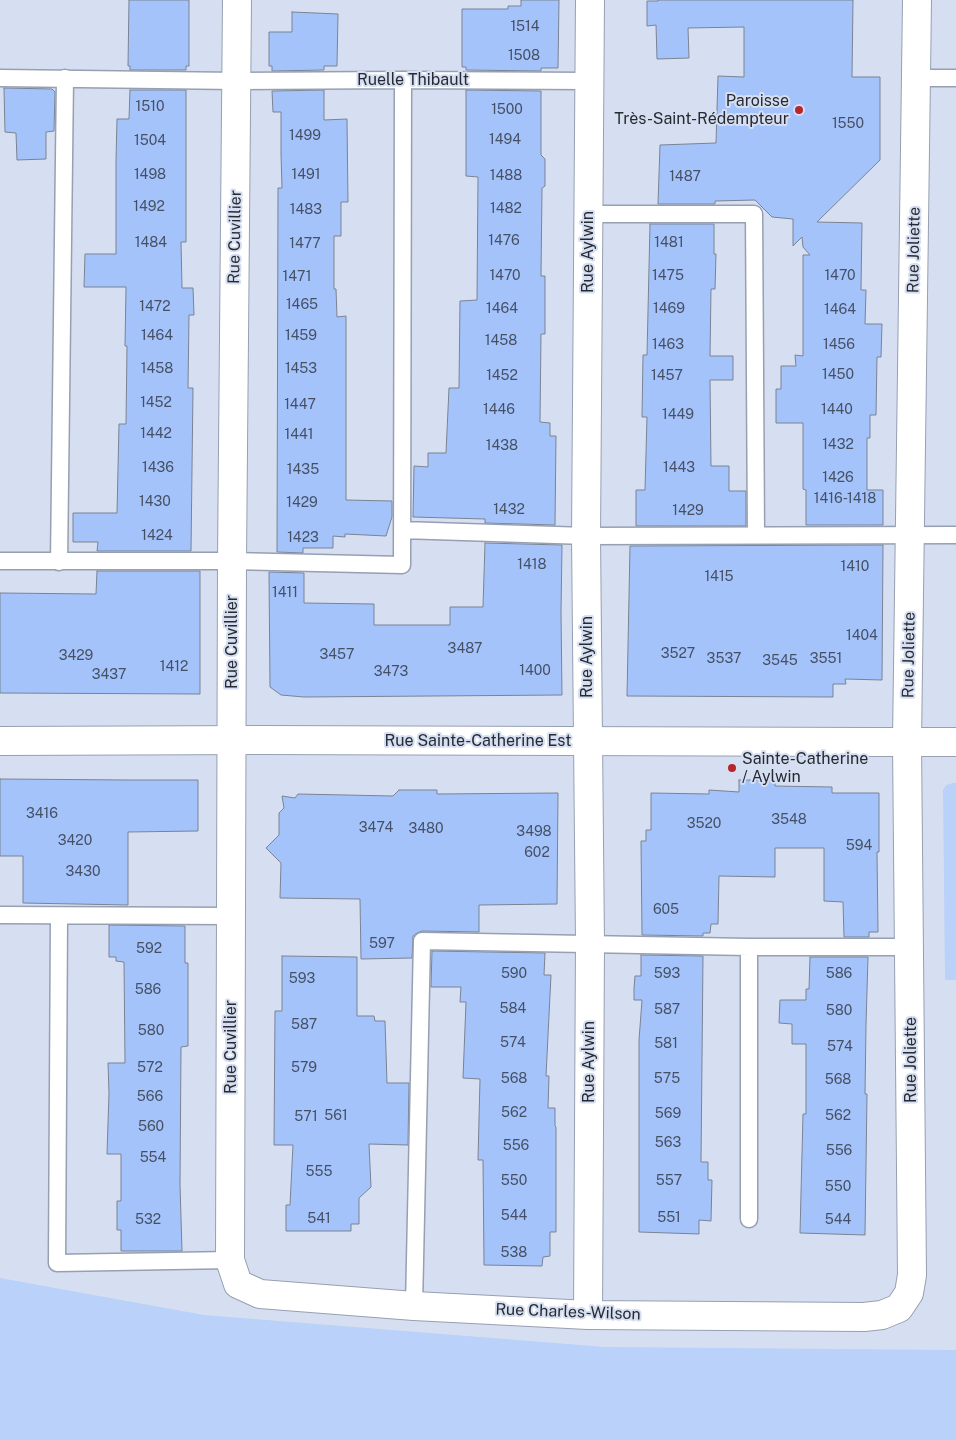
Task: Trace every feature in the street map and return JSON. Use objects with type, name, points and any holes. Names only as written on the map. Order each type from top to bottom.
[{"type":"street","name":"Rue Cuvillier","points":[[234,1272],[232,561],[237,0]]},
{"type":"street","name":"Rue Aylwin","points":[[588,1315],[590,943],[586,536],[590,0]]},
{"type":"street","name":"Rue Joliette","points":[[899,1308],[909,1294],[912,1275],[907,742],[917,0]]},
{"type":"street","name":"Rue Sainte-Catherine Est","points":[[0,741],[956,742]]},
{"type":"street","name":"Rue Charles-Wilson","points":[[234,1272],[260,1294],[414,1306],[588,1315],[864,1317],[882,1315],[899,1308]]},
{"type":"lane","name":"Ruelle Thibault","points":[[0,78],[237,81],[589,81]]},
{"type":"lane","points":[[59,562],[65,78]]},
{"type":"lane","points":[[916,78],[956,78]]},
{"type":"lane","points":[[0,561],[232,561],[402,565],[403,80]]},
{"type":"lane","points":[[588,214],[754,214],[756,535]]},
{"type":"lane","points":[[402,530],[586,536],[956,535]]},
{"type":"lane","points":[[0,916],[232,916]]},
{"type":"lane","points":[[60,916],[57,1263],[234,1272]]},
{"type":"lane","points":[[414,1306],[422,941],[910,947]]},
{"type":"lane","points":[[749,946],[749,1219]]},
{"type":"shaded area","points":[[956,783],[956,980],[945,980],[943,790],[946,785]]},
{"type":"shaded area","points":[[0,1278],[204,1315],[605,1347],[956,1350],[956,1440],[0,1440]]},
{"type":"building","points":[[129,0],[189,0],[189,66],[186,66],[186,70],[130,70],[130,66],[128,66]]},
{"type":"building","points":[[521,0],[559,0],[558,68],[541,68],[541,71],[466,70],[466,67],[462,67],[462,9],[508,9],[508,6],[521,6]]},
{"type":"building","points":[[853,0],[852,77],[880,77],[880,160],[817,222],[862,223],[861,290],[866,290],[865,324],[882,324],[881,357],[877,357],[876,415],[870,415],[870,438],[867,438],[867,490],[883,490],[883,525],[806,525],[806,490],[803,489],[803,423],[776,423],[776,389],[781,389],[781,366],[796,366],[795,355],[803,356],[803,255],[810,255],[803,247],[802,237],[793,246],[793,219],[772,217],[755,200],[715,201],[715,204],[658,204],[660,145],[716,143],[718,76],[744,77],[744,27],[688,28],[689,58],[657,59],[656,25],[647,26],[647,1]]},
{"type":"building","points":[[292,12],[338,14],[337,66],[324,66],[324,70],[272,71],[272,66],[269,66],[269,32],[292,32]]},
{"type":"building","points":[[4,88],[52,89],[55,92],[54,131],[46,132],[46,159],[17,160],[16,133],[5,132]]},
{"type":"building","points":[[130,90],[186,90],[186,242],[181,242],[182,288],[193,288],[194,315],[189,315],[188,388],[193,388],[191,551],[97,551],[98,542],[73,542],[73,513],[117,513],[119,424],[126,424],[126,287],[84,287],[85,254],[116,254],[117,119],[129,119]]},
{"type":"building","points":[[324,90],[324,120],[347,119],[348,202],[341,202],[341,236],[334,236],[334,289],[336,289],[337,317],[346,316],[346,500],[392,501],[392,517],[386,536],[345,534],[345,537],[333,536],[333,548],[303,548],[303,553],[277,552],[278,188],[282,188],[281,112],[273,112],[272,91]]},
{"type":"building","points":[[466,90],[541,91],[541,155],[545,159],[545,186],[542,188],[541,276],[545,276],[545,334],[541,334],[540,422],[550,423],[550,436],[556,436],[555,525],[485,523],[485,519],[413,517],[414,466],[428,467],[428,453],[446,453],[449,388],[459,388],[460,301],[477,300],[478,177],[466,176]]},
{"type":"building","points":[[650,224],[714,224],[714,254],[716,254],[715,289],[711,289],[710,356],[733,356],[733,380],[710,380],[711,466],[729,466],[729,491],[746,491],[746,526],[636,526],[636,490],[645,490],[647,417],[642,417],[643,355],[647,355]]},
{"type":"building","points":[[485,543],[562,545],[562,695],[304,697],[281,695],[270,687],[269,572],[304,573],[304,603],[374,604],[374,625],[450,625],[450,607],[483,607]]},
{"type":"building","points":[[883,545],[882,680],[845,679],[846,684],[833,684],[833,697],[627,696],[630,546]]},
{"type":"building","points":[[97,571],[200,571],[200,694],[0,693],[0,593],[96,594]]},
{"type":"building","points":[[0,779],[198,780],[198,831],[128,832],[128,905],[23,903],[23,856],[0,856]]},
{"type":"building","points":[[739,780],[775,780],[775,786],[832,787],[832,793],[879,793],[879,852],[877,852],[878,932],[869,932],[869,937],[844,937],[843,902],[824,901],[824,848],[775,848],[775,877],[719,876],[718,924],[711,924],[710,933],[703,933],[703,936],[642,935],[641,841],[646,841],[646,830],[651,830],[651,793],[709,794],[709,790],[739,792]]},
{"type":"building","points":[[399,790],[437,790],[437,794],[558,793],[557,904],[479,905],[479,932],[422,931],[413,936],[412,958],[361,959],[360,899],[280,898],[281,863],[266,848],[279,835],[279,813],[284,808],[282,796],[295,798],[298,794],[393,796]]},
{"type":"building","points":[[109,925],[185,926],[185,963],[188,963],[188,1046],[181,1047],[180,1184],[182,1251],[121,1251],[121,1230],[117,1230],[117,1201],[121,1201],[121,1154],[107,1154],[108,1063],[125,1063],[124,962],[116,961],[116,957],[109,957]]},
{"type":"building","points":[[432,951],[545,953],[544,975],[551,975],[546,1076],[549,1076],[548,1108],[555,1108],[556,1232],[550,1232],[550,1256],[543,1257],[542,1266],[484,1265],[483,1160],[478,1160],[480,1079],[463,1078],[466,1002],[460,1002],[461,987],[431,987]]},
{"type":"building","points":[[641,955],[703,956],[701,1162],[708,1162],[708,1180],[712,1180],[711,1221],[699,1220],[699,1234],[639,1232],[639,1040],[642,1000],[634,1000],[634,988],[635,976],[641,976]]},
{"type":"building","points":[[282,956],[357,957],[357,1016],[374,1016],[375,1021],[385,1021],[387,1083],[409,1083],[408,1145],[369,1144],[371,1187],[359,1198],[359,1224],[351,1224],[351,1231],[286,1231],[286,1205],[290,1205],[293,1145],[274,1145],[275,1011],[282,1011]]},
{"type":"building","points":[[810,957],[868,957],[865,1094],[867,1094],[865,1235],[800,1233],[803,1114],[806,1114],[806,1044],[792,1044],[792,1024],[779,1023],[780,1000],[806,1000],[806,989],[809,989]]},
{"type":"place","name":"Paroisse Très-Saint-Rédempteur","points":[[799,110]]},
{"type":"place","name":"Sainte-Catherine / Aylwin","points":[[732,768]]}]
